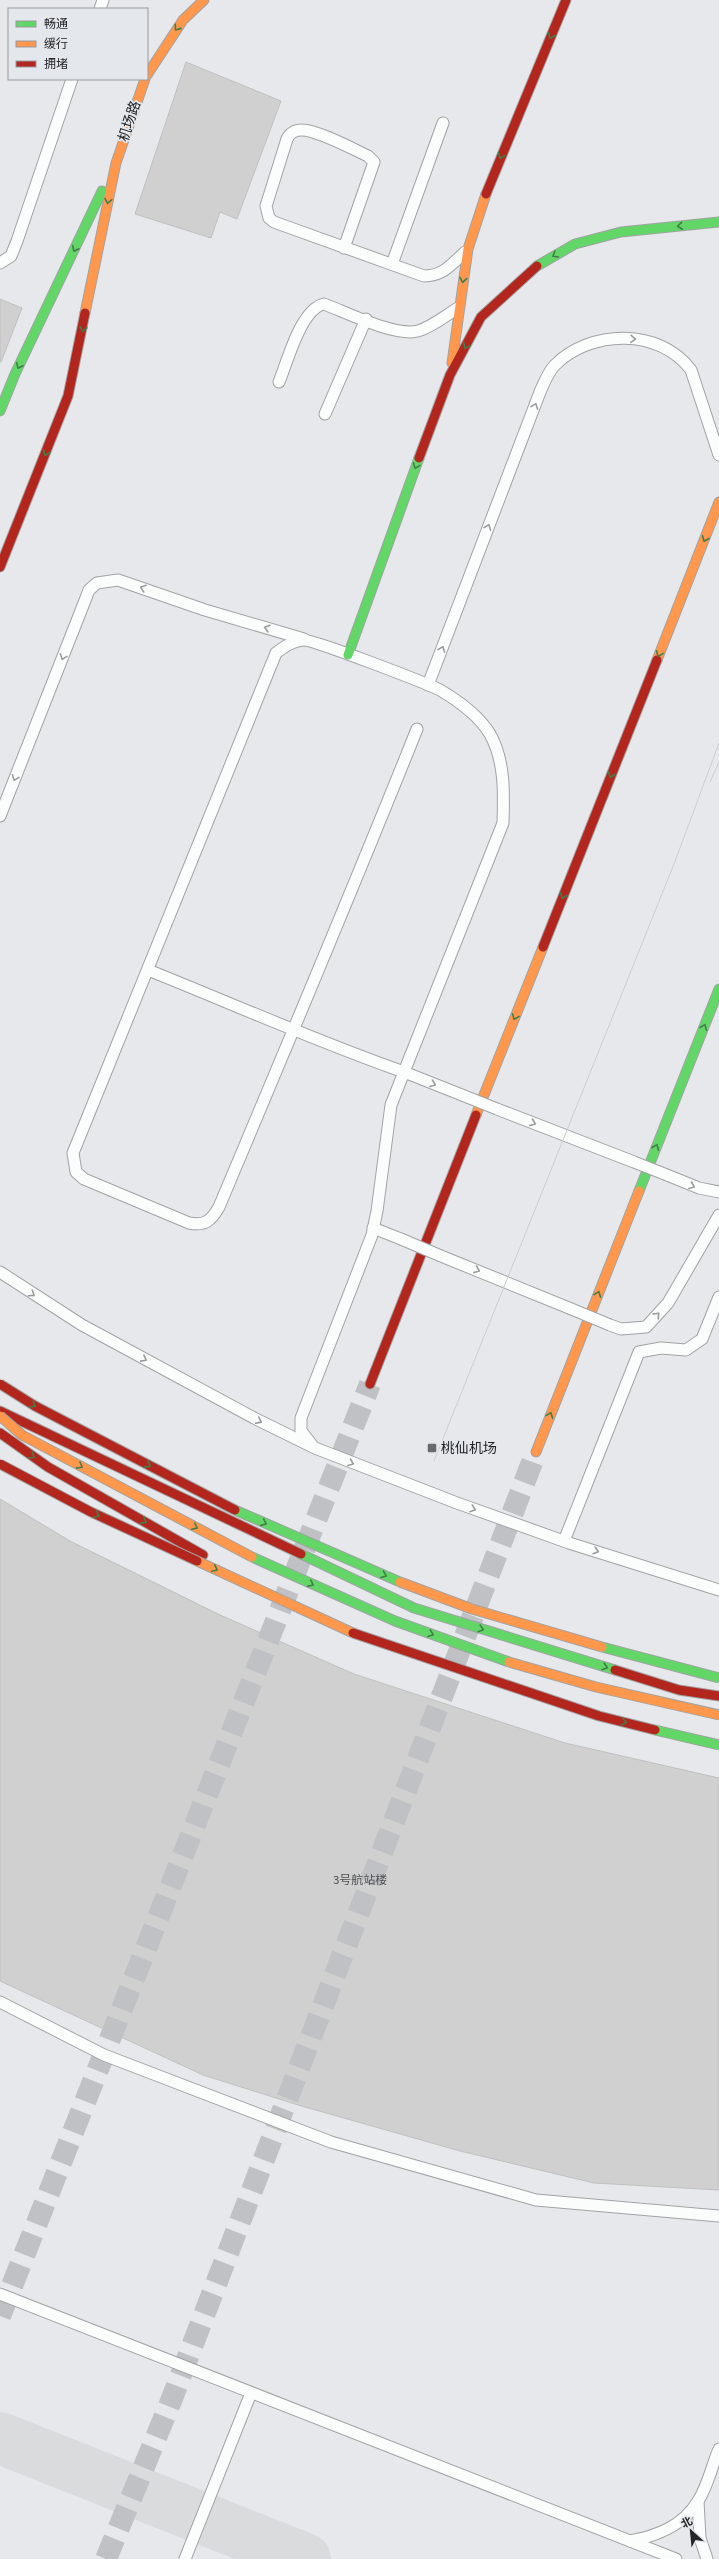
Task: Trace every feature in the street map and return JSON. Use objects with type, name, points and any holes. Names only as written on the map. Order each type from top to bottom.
[{"type":"main road","points":[[148,73],[183,20],[204,0]]},
{"type":"main road","points":[[450,375],[458,308],[468,249],[484,200],[566,0]]},
{"type":"main road","name":"机场路","points":[[116,163],[145,80]]},
{"type":"main road","points":[[0,411],[18,366],[116,163]]},
{"type":"main road","points":[[0,568],[68,396],[116,163]]},
{"type":"main road","points":[[348,655],[391,533],[450,375],[481,317],[530,270],[575,244],[621,232],[719,222]]},
{"type":"main road","points":[[370,1384],[719,502]]},
{"type":"main road","points":[[536,1452],[719,989]]},
{"type":"main road","points":[[0,1384],[35,1406],[230,1508],[375,1572],[472,1609],[638,1658],[719,1678]]},
{"type":"main road","points":[[0,1411],[414,1608],[679,1690],[719,1696]]},
{"type":"main road","points":[[0,1416],[22,1435],[204,1533],[312,1585],[396,1622],[570,1681],[719,1715]]},
{"type":"main road","points":[[0,1434],[48,1467],[208,1558],[410,1659],[627,1731],[719,1752]]},
{"type":"main road","points":[[0,1464],[91,1512],[363,1638],[599,1716],[719,1745]]},
{"type":"lane","points":[[0,264],[11,256],[18,241],[72,80]]},
{"type":"lane","points":[[392,264],[443,123]]},
{"type":"lane","points":[[344,248],[374,162],[368,156],[308,131],[295,131],[290,133],[266,206],[267,212],[274,222],[344,248],[424,276],[435,276],[445,271],[468,249]]},
{"type":"lane","points":[[279,382],[305,317],[316,306],[324,304],[388,328],[417,331],[429,326],[458,308]]},
{"type":"lane","points":[[325,414],[366,319]]},
{"type":"lane","points":[[428,685],[540,392],[554,366],[563,358],[588,345],[620,338],[650,340],[674,352],[691,370],[698,385],[719,455]]},
{"type":"lane","points":[[0,816],[86,597],[89,590],[97,583],[118,580],[205,610],[304,639],[428,685],[468,709],[489,733],[499,754],[504,793],[503,823],[391,1105],[373,1228],[301,1418],[301,1431],[315,1448]]},
{"type":"lane","points":[[304,639],[286,646],[276,653],[73,1153],[73,1164],[76,1172],[84,1179],[189,1223],[201,1225],[212,1219],[219,1207],[294,1029],[417,729]]},
{"type":"lane","points":[[148,970],[699,1188],[719,1192]]},
{"type":"lane","points":[[373,1228],[621,1329],[646,1327],[668,1303],[719,1215]]},
{"type":"lane","points":[[0,1272],[82,1326],[254,1418],[315,1448],[457,1503],[564,1541],[719,1590]]},
{"type":"lane","points":[[564,1541],[639,1352],[661,1348],[686,1350],[702,1339],[719,1297]]},
{"type":"lane","points":[[0,2002],[104,2055],[331,2142],[536,2200],[719,2216]]},
{"type":"lane","points":[[0,2294],[676,2559]]},
{"type":"lane","points":[[185,2559],[251,2393]]},
{"type":"lane","points":[[630,2541],[657,2536],[681,2520],[698,2501],[719,2449]]},
{"type":"lane","points":[[698,2501],[700,2538],[707,2559]]},
{"type":"building","points":[[186,62],[281,101],[237,219],[220,212],[211,238],[135,214]]},
{"type":"building","points":[[0,299],[22,308],[1,362],[0,362]]},
{"type":"building","points":[[0,1499],[70,1541],[220,1615],[354,1674],[565,1743],[719,1778],[719,2190],[594,2183],[460,2151],[298,2105],[203,2075],[0,1981]]},
{"type":"taxiway","points":[[0,2438],[305,2559]]},
{"type":"tunnel","points":[[0,2316],[370,1384]]},
{"type":"tunnel","points":[[106,2559],[171,2401],[536,1452]]},
{"type":"tram line","points":[[434,1461],[674,864],[719,743]]},
{"type":"tram line","points":[[710,782],[719,762]]},
{"type":"traffic: fast","points":[[0,411],[15,374],[102,191]]},
{"type":"traffic: fast","points":[[537,266],[575,244],[621,232],[719,222]]},
{"type":"traffic: fast","points":[[348,655],[419,458]]},
{"type":"traffic: fast","points":[[639,1191],[719,989]]},
{"type":"traffic: fast","points":[[235,1510],[400,1582]]},
{"type":"traffic: fast","points":[[301,1554],[414,1608],[615,1670]]},
{"type":"traffic: fast","points":[[252,1557],[395,1621],[509,1662]]},
{"type":"traffic: fast","points":[[602,1647],[719,1678]]},
{"type":"traffic: fast","points":[[655,1730],[719,1745]]},
{"type":"traffic: slow","points":[[148,73],[183,20],[204,0]]},
{"type":"traffic: slow","points":[[85,313],[116,163],[145,80]]},
{"type":"traffic: slow","points":[[452,363],[468,249],[486,194]]},
{"type":"traffic: slow","points":[[657,660],[719,502]]},
{"type":"traffic: slow","points":[[476,1115],[543,947]]},
{"type":"traffic: slow","points":[[536,1452],[639,1191]]},
{"type":"traffic: slow","points":[[0,1416],[22,1435],[252,1557]]},
{"type":"traffic: slow","points":[[197,1561],[353,1633]]},
{"type":"traffic: slow","points":[[400,1582],[472,1609],[602,1647]]},
{"type":"traffic: slow","points":[[509,1662],[596,1687],[719,1715]]},
{"type":"traffic: jam","points":[[486,194],[566,0]]},
{"type":"traffic: jam","points":[[419,458],[450,375],[481,317],[537,266]]},
{"type":"traffic: jam","points":[[0,567],[68,396],[85,313]]},
{"type":"traffic: jam","points":[[543,947],[657,660]]},
{"type":"traffic: jam","points":[[370,1384],[476,1115]]},
{"type":"traffic: jam","points":[[0,1384],[35,1406],[235,1510]]},
{"type":"traffic: jam","points":[[0,1411],[301,1554]]},
{"type":"traffic: jam","points":[[0,1433],[48,1467],[203,1555]]},
{"type":"traffic: jam","points":[[0,1464],[91,1512],[197,1561]]},
{"type":"traffic: jam","points":[[353,1633],[599,1716],[655,1730]]},
{"type":"traffic: jam","points":[[615,1670],[679,1690],[719,1696]]},
{"type":"place","name":"桃仙机场","points":[[432,1448]]}]
